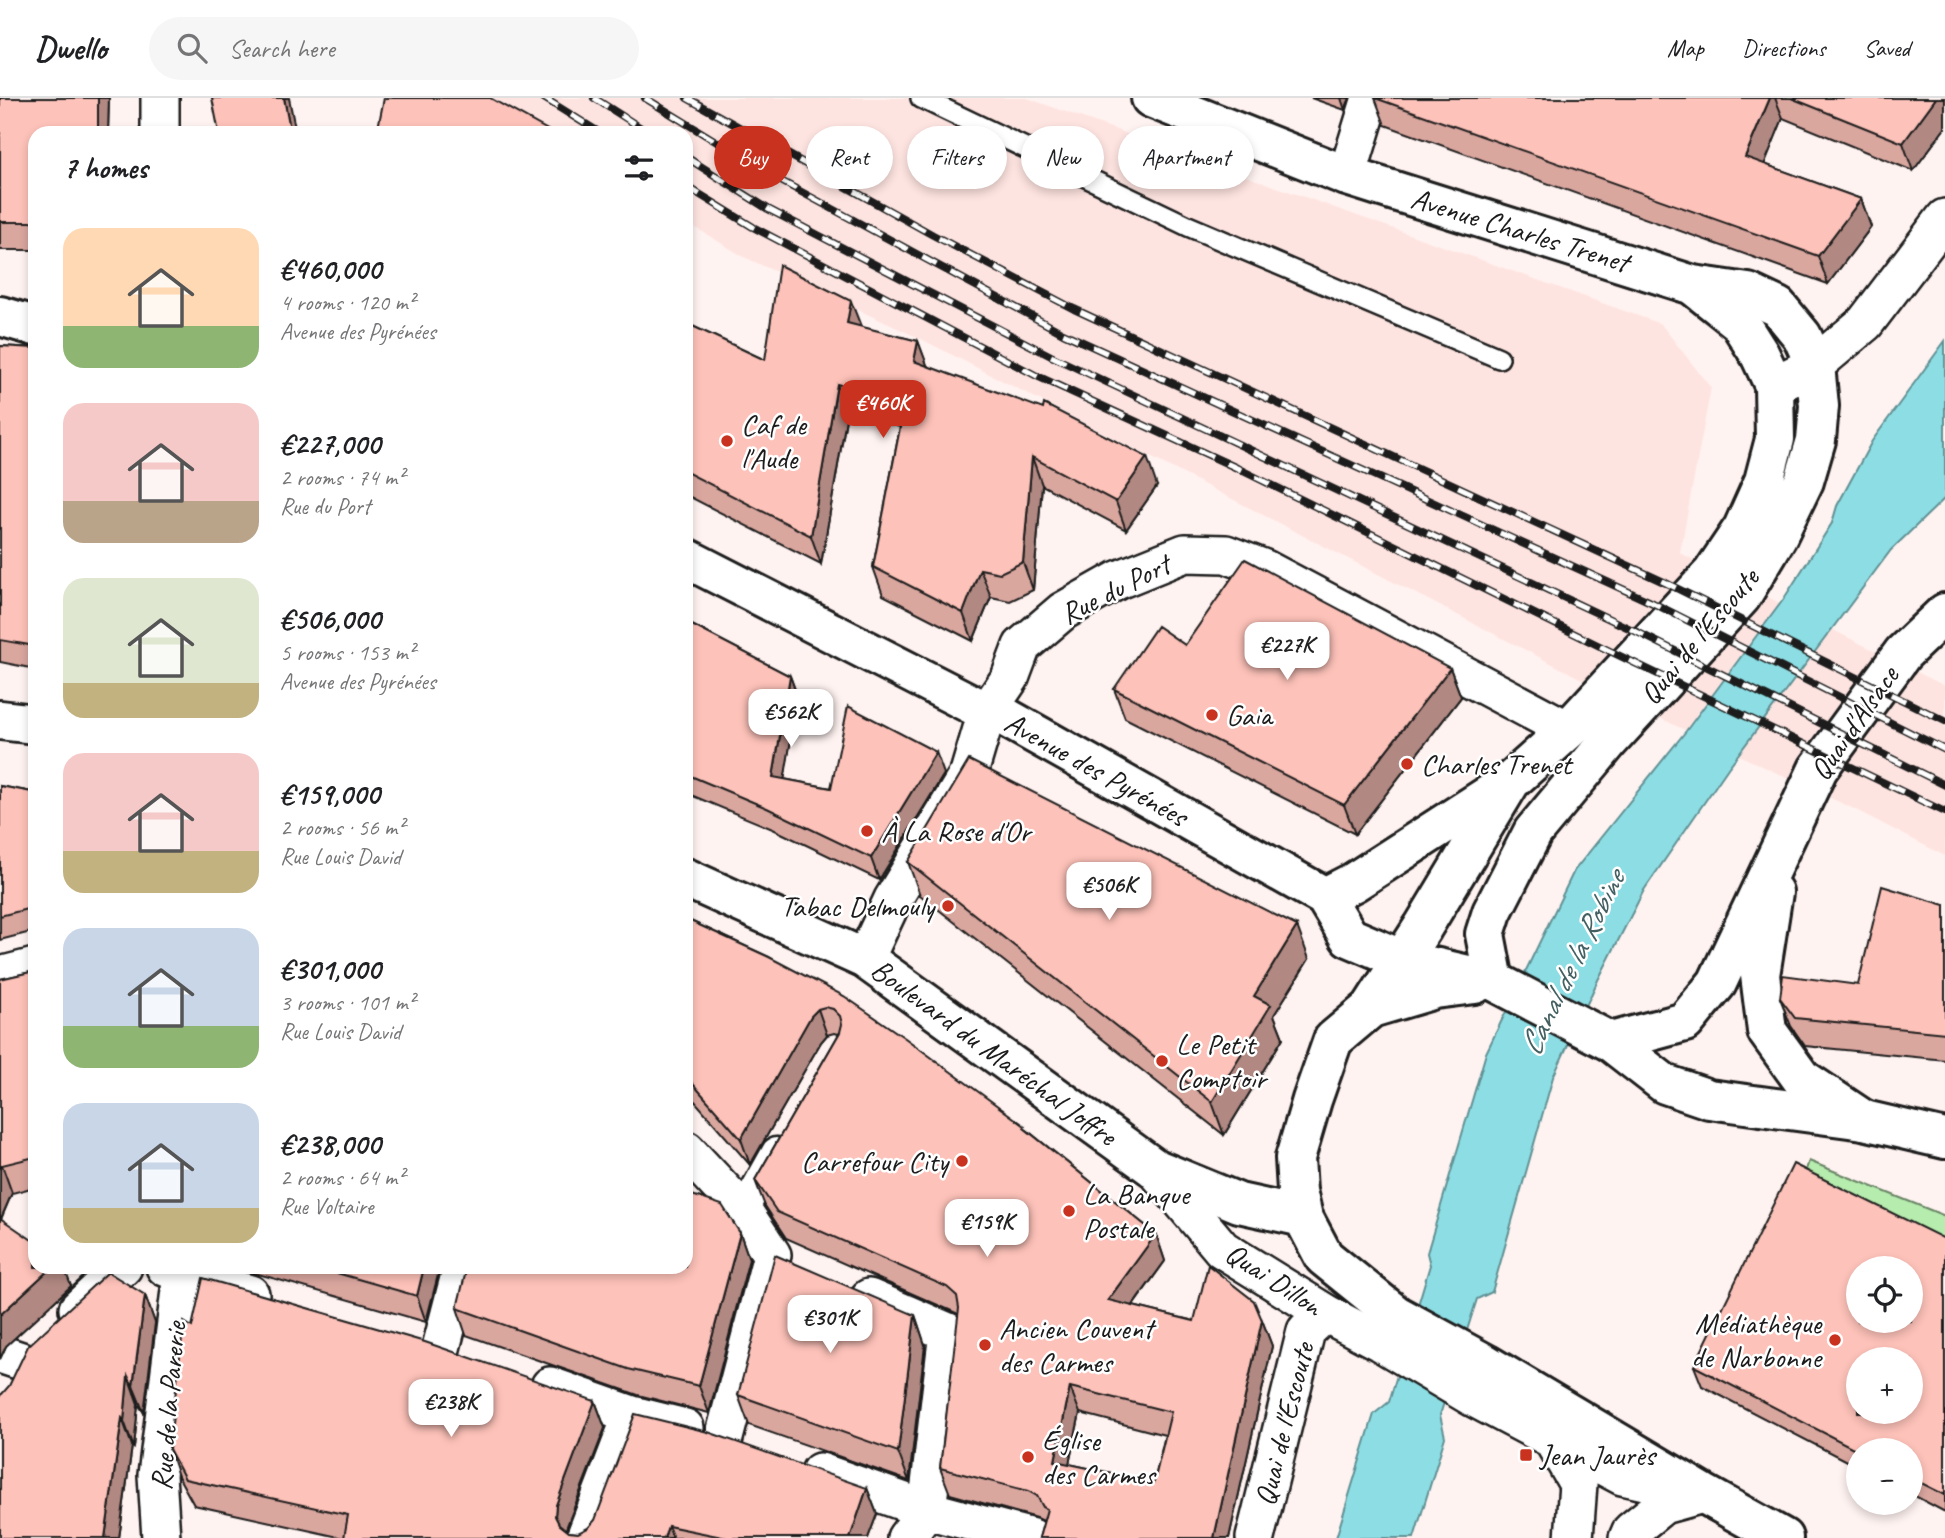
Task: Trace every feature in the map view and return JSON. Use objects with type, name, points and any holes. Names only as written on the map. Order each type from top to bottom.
[{"type":"main road","name":"Avenue Charles Trenet","points":[[1151,98],[1347,176],[1693,285]]},
{"type":"main road","name":"Quai de l'Escoute","points":[[1371,1008],[1435,989],[1494,981],[1485,934],[1492,912],[1533,832],[1608,742],[1741,597],[1777,537],[1804,481],[1816,440],[1819,406],[1815,365],[1802,336],[1778,307],[1748,293],[1693,285]]},
{"type":"main road","name":"Quai de l'Escoute","points":[[1325,897],[1354,882],[1511,781],[1567,730],[1712,575],[1743,528],[1764,481],[1775,439],[1774,385],[1760,355],[1739,322],[1693,285]]},
{"type":"main road","points":[[0,310],[28,308]]},
{"type":"main road","points":[[0,316],[28,324]]},
{"type":"main road","name":"Avenue des Pyrénées","points":[[693,562],[987,712],[1005,717],[1325,897],[1349,937],[1403,960],[1494,981],[1611,1042],[1665,1084],[1709,1100],[1864,1120]]},
{"type":"main road","name":"Quai d'Alsace","points":[[1611,1042],[1685,1022],[1717,983],[1818,769],[1903,653],[1945,613]]},
{"type":"main road","points":[[0,720],[28,723]]},
{"type":"main road","name":"Quai de l'Escoute","points":[[1303,1217],[1297,1191],[1295,1158],[1333,1040],[1371,1008],[1511,781]]},
{"type":"main road","name":"Quai d'Alsace","points":[[1780,846],[1760,975],[1767,1031],[1801,1078],[1864,1120]]},
{"type":"main road","name":"Boulevard du Maréchal Joffre","points":[[693,881],[865,959],[1154,1168],[1239,1203],[1303,1217]]},
{"type":"main road","points":[[1864,1120],[1945,1139]]},
{"type":"main road","points":[[1303,1217],[1324,1257],[1388,1328],[1480,1381],[1704,1494],[1783,1538]]},
{"type":"street","points":[[160,98],[160,126]]},
{"type":"street","points":[[1347,176],[1371,98]]},
{"type":"street","points":[[1774,385],[1815,365],[1866,323],[1945,218]]},
{"type":"street","name":"Rue du Port","points":[[865,959],[893,899],[969,773],[987,712],[1010,678],[1021,646],[1063,611],[1118,580],[1185,554],[1226,554],[1265,569],[1567,730]]},
{"type":"street","points":[[0,976],[28,969]]},
{"type":"street","points":[[743,1211],[789,1130]]},
{"type":"street","points":[[518,1375],[632,1415],[736,1442],[785,1261],[693,1157]]},
{"type":"street","name":"Quai Dillon","points":[[1154,1168],[1222,1249],[1325,1313],[1388,1328]]},
{"type":"street","points":[[693,1189],[743,1211]]},
{"type":"street","name":"Quai de l'Escoute","points":[[1255,1538],[1306,1331],[1325,1313],[1303,1217]]},
{"type":"street","points":[[5,1394],[30,1346],[115,1274]]},
{"type":"street","name":"Rue de la Parerie","points":[[161,1538],[157,1475],[173,1274]]},
{"type":"street","points":[[183,1274],[286,1304]]},
{"type":"street","points":[[441,1349],[460,1274]]},
{"type":"street","points":[[835,1283],[948,1332],[917,1524]]},
{"type":"street","points":[[1480,1381],[1553,1441],[1622,1476],[1704,1494]]},
{"type":"street","points":[[585,1538],[632,1415]]},
{"type":"street","points":[[1553,1441],[1578,1484],[1574,1538]]},
{"type":"street","points":[[787,1460],[917,1524],[1032,1538]]},
{"type":"street","points":[[1628,1538],[1631,1531],[1663,1505],[1704,1494]]},
{"type":"lane","points":[[921,98],[1188,226],[1499,358]]},
{"type":"shaded area","points":[[483,98],[1027,98],[1118,130],[1118,189],[1254,189],[1254,179],[1661,324],[1711,388],[1680,553],[1945,686],[1945,856],[1856,810],[1638,708],[923,340],[744,257],[693,226],[693,126],[528,126]]},
{"type":"green space","points":[[1809,1161],[1945,1216],[1945,1256],[1801,1184]]},
{"type":"water","name":"Canal de la Robine","points":[[1945,341],[1945,498],[1891,550],[1728,768],[1644,890],[1598,980],[1553,1077],[1492,1292],[1477,1299],[1440,1415],[1445,1437],[1414,1538],[1336,1538],[1374,1414],[1389,1402],[1430,1265],[1427,1253],[1486,1053],[1574,871],[1686,731],[1783,600],[1832,523],[1837,506],[1872,441]]},
{"type":"building","points":[[0,98],[98,98],[98,126],[28,126],[28,222],[0,222]]},
{"type":"building","points":[[212,98],[284,98],[289,126],[218,126]]},
{"type":"building","points":[[384,98],[490,98],[540,126],[378,126]]},
{"type":"building","points":[[1375,98],[1770,98],[1745,157],[1861,199],[1818,256]]},
{"type":"building","points":[[1791,98],[1936,98],[1903,143]]},
{"type":"building","points":[[779,265],[851,301],[847,323],[918,341],[914,361],[1043,409],[1044,404],[1147,457],[1116,502],[1032,457],[1023,562],[1000,573],[980,569],[963,613],[873,567],[905,402],[837,384],[811,536],[693,476],[693,326],[765,360]]},
{"type":"building","points":[[0,346],[28,348],[28,645],[0,640]]},
{"type":"building","points":[[1245,559],[1450,668],[1344,805],[1114,689],[1157,626],[1185,645]]},
{"type":"building","points":[[693,626],[790,676],[773,777],[831,788],[848,706],[936,752],[871,858],[767,808],[693,777]]},
{"type":"building","points":[[969,760],[1297,926],[1254,996],[1271,1005],[1212,1102],[908,862]]},
{"type":"building","points":[[0,786],[28,791],[28,909],[0,916]]},
{"type":"building","points":[[1882,886],[1945,905],[1945,1033],[1795,1018],[1780,998],[1783,975],[1858,985]]},
{"type":"building","points":[[693,922],[769,957],[844,996],[1025,1126],[1024,1128],[1156,1234],[1108,1300],[1194,1321],[1208,1265],[1254,1301],[1262,1320],[1214,1538],[1039,1538],[1047,1509],[1037,1496],[1028,1491],[940,1468],[959,1308],[957,1296],[947,1287],[777,1212],[755,1180],[840,1032],[840,1016],[833,1009],[818,1009],[811,1016],[741,1139],[693,1084]],"holes":[[[1070,1387],[1171,1412],[1154,1482],[1055,1461]]]},
{"type":"building","points":[[28,973],[28,1159],[2,1165],[0,1169],[0,979]]},
{"type":"building","name":"Médiathèque de Narbonne","points":[[1793,1164],[1945,1239],[1945,1495],[1923,1484],[1923,1438],[1846,1438],[1846,1444],[1694,1366]]},
{"type":"building","points":[[693,1195],[722,1205],[740,1233],[699,1386],[628,1369],[457,1308],[465,1274],[693,1274]]},
{"type":"building","points":[[0,1218],[28,1237],[28,1274],[44,1274],[0,1315]]},
{"type":"building","points":[[775,1255],[915,1315],[898,1452],[738,1395]]},
{"type":"building","points":[[106,1274],[111,1274],[145,1295],[133,1386],[128,1376],[124,1421],[122,1418],[105,1538],[0,1538],[0,1395],[9,1386],[28,1346]]},
{"type":"building","points":[[340,1274],[422,1274],[417,1296]]},
{"type":"building","points":[[203,1278],[425,1342],[595,1401],[556,1505],[555,1516],[559,1524],[569,1532],[578,1533],[588,1528],[595,1520],[635,1414],[708,1432],[867,1488],[850,1538],[727,1538],[668,1526],[664,1538],[344,1538],[348,1515],[185,1479],[169,1449],[184,1322],[192,1327]]},
{"type":"railway","points":[[544,98],[589,126]]},
{"type":"railway","points":[[594,98],[638,126]]},
{"type":"railway","points":[[645,98],[691,126]]},
{"type":"railway","points":[[687,98],[933,235],[1074,309],[1666,583],[1945,721]]},
{"type":"railway","points":[[693,127],[781,181],[1063,333],[1653,603],[1945,750]]},
{"type":"railway","points":[[693,161],[768,209],[1051,356],[1635,631],[1945,785]]},
{"type":"railway","points":[[693,190],[753,227],[1037,376],[1237,468],[1945,812]]},
{"type":"place","name":"Caf de l'Aude","points":[[727,441]]},
{"type":"place","name":"Gaia","points":[[1212,715]]},
{"type":"place","name":"Charles Trenet","points":[[1407,764]]},
{"type":"place","name":"À La Rose d'Or","points":[[867,831]]},
{"type":"place","name":"Tabac Delmouly","points":[[948,906]]},
{"type":"place","name":"Le Petit Comptoir","points":[[1162,1061]]},
{"type":"place","name":"Carrefour City","points":[[962,1161]]},
{"type":"place","name":"La Banque Postale","points":[[1069,1211]]},
{"type":"place","name":"Médiathèque de Narbonne","points":[[1835,1340]]},
{"type":"place","name":"Ancien Couvent des Carmes","points":[[985,1345]]},
{"type":"place","name":"Jean Jaurès","points":[[1526,1455]]},
{"type":"place","name":"Église des Carmes","points":[[1028,1457]]}]
